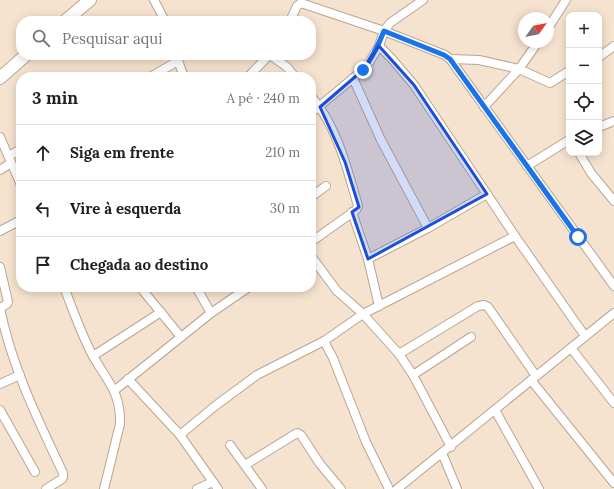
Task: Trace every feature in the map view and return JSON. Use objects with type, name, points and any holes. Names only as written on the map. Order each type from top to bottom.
[{"type":"street","points":[[71,16],[90,0]]},
{"type":"street","points":[[154,0],[162,16]]},
{"type":"street","points":[[316,109],[353,78],[370,61],[379,46],[384,31],[390,23],[423,0]]},
{"type":"street","points":[[554,19],[566,0]]},
{"type":"street","points":[[292,16],[297,6],[301,3],[384,31],[444,55],[450,59],[614,286]]},
{"type":"street","points":[[379,46],[414,85],[585,336]]},
{"type":"street","points":[[602,55],[614,46]]},
{"type":"street","points":[[484,107],[519,69],[534,48]]},
{"type":"street","points":[[450,59],[479,60],[519,69],[550,83],[566,74]]},
{"type":"street","points":[[0,78],[20,60]]},
{"type":"street","points":[[157,72],[174,60]]},
{"type":"street","points":[[178,60],[182,72]]},
{"type":"street","points":[[253,72],[265,60]]},
{"type":"street","points":[[277,60],[291,72]]},
{"type":"street","points":[[353,78],[384,147],[428,228]]},
{"type":"street","points":[[316,102],[320,106],[339,145],[348,169],[358,206],[316,238]]},
{"type":"street","points":[[602,126],[614,121]]},
{"type":"street","points":[[0,137],[16,173]]},
{"type":"street","points":[[527,166],[566,142]]},
{"type":"street","points":[[0,170],[16,154]]},
{"type":"street","points":[[581,156],[591,173],[614,201]]},
{"type":"street","points":[[316,193],[326,186]]},
{"type":"street","points":[[368,259],[428,228],[487,194]]},
{"type":"street","points":[[352,212],[368,259],[379,306]]},
{"type":"street","points":[[0,230],[16,222]]},
{"type":"street","points":[[180,435],[215,406],[257,375],[324,341],[363,314],[516,236]]},
{"type":"street","points":[[316,263],[337,291],[363,314],[399,354],[413,375],[451,447]]},
{"type":"street","points":[[0,267],[8,302],[0,308],[4,325],[20,375],[63,473],[62,479],[46,489]]},
{"type":"street","points":[[67,292],[82,332],[93,356],[115,390],[121,413],[120,424],[104,489]]},
{"type":"street","points":[[144,292],[181,337]]},
{"type":"street","points":[[199,292],[212,313]]},
{"type":"street","points":[[115,390],[212,313],[242,292]]},
{"type":"street","points":[[399,354],[478,306],[484,305],[488,307],[534,378],[614,483]]},
{"type":"street","points":[[93,356],[161,312]]},
{"type":"street","points":[[397,489],[451,447],[585,336],[613,316]]},
{"type":"street","points":[[413,375],[471,337]]},
{"type":"street","points":[[324,341],[333,358],[366,442],[388,489]]},
{"type":"street","points":[[571,348],[614,404]]},
{"type":"street","points":[[0,384],[20,375]]},
{"type":"street","points":[[128,379],[180,435],[216,485],[197,489]]},
{"type":"street","points":[[0,410],[35,472]]},
{"type":"street","points":[[495,410],[539,489]]},
{"type":"street","points":[[245,465],[297,433],[301,435],[320,464],[341,489]]},
{"type":"street","points":[[230,445],[262,489]]},
{"type":"street","points":[[442,453],[457,489]]},
{"type":"highlighted area","points":[[379,46],[414,85],[487,194],[368,259],[352,212],[359,207],[345,162],[320,107],[363,70]]},
{"type":"route","points":[[363,70],[379,46],[384,31],[444,55],[450,59],[578,237]]}]
